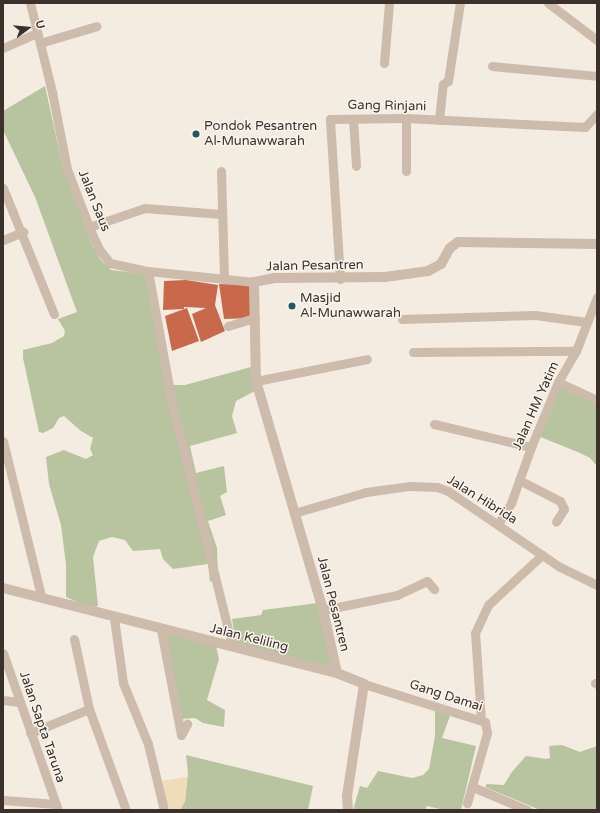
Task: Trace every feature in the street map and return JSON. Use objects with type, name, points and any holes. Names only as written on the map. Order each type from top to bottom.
[{"type":"street","name":"Jalan Saus","points":[[30,3],[67,169],[99,249],[110,263],[148,271],[254,282]]},
{"type":"street","points":[[384,63],[389,3]]},
{"type":"street","points":[[439,120],[443,84],[448,81],[460,3]]},
{"type":"street","points":[[548,3],[597,40]]},
{"type":"street","points":[[40,43],[97,26]]},
{"type":"street","points":[[3,48],[37,33]]},
{"type":"street","points":[[492,66],[597,76]]},
{"type":"street","name":"Gang Rinjani","points":[[340,278],[330,118],[406,118],[585,127],[597,114]]},
{"type":"street","points":[[406,118],[406,171]]},
{"type":"street","points":[[353,119],[356,166]]},
{"type":"street","points":[[221,171],[224,279]]},
{"type":"street","points":[[3,188],[23,232],[54,314]]},
{"type":"street","points":[[89,227],[145,208],[222,214]]},
{"type":"street","points":[[3,240],[23,232]]},
{"type":"street","name":"Jalan Pesantren","points":[[337,674],[323,610],[256,381],[254,282],[275,278],[385,277],[432,270],[441,264],[450,248],[458,242],[597,244]]},
{"type":"street","points":[[148,271],[172,403],[232,646]]},
{"type":"street","name":"Jalan HM Yatim","points":[[498,524],[511,503],[531,446],[558,382],[576,351],[597,297]]},
{"type":"street","points":[[402,319],[534,315],[587,322]]},
{"type":"street","points":[[228,326],[255,318]]},
{"type":"street","points":[[413,352],[576,351]]},
{"type":"street","points":[[256,381],[368,359]]},
{"type":"street","points":[[558,382],[597,400]]},
{"type":"street","points":[[434,424],[531,446]]},
{"type":"street","points":[[3,441],[41,596]]},
{"type":"street","points":[[519,480],[560,501],[564,509],[556,522]]},
{"type":"street","name":"Jalan Hibrida","points":[[294,513],[366,492],[424,485],[448,491],[542,555],[597,585]]},
{"type":"street","points":[[481,720],[475,633],[488,605],[542,555]]},
{"type":"street","points":[[323,610],[398,595],[427,581],[434,590]]},
{"type":"street","name":"Jalan Keliling","points":[[3,588],[41,596],[114,618],[161,630],[232,646],[337,674],[364,684]]},
{"type":"street","points":[[114,618],[123,682],[148,744],[164,810]]},
{"type":"street","points":[[161,630],[181,735],[187,724]]},
{"type":"street","points":[[74,639],[89,709],[126,810]]},
{"type":"street","name":"Jalan Sapta Taruna","points":[[3,654],[57,807]]},
{"type":"street","points":[[348,810],[347,796],[364,684]]},
{"type":"street","name":"Gang Damai","points":[[364,684],[485,722],[488,729],[473,787],[467,803]]},
{"type":"street","points":[[3,700],[19,702]]},
{"type":"street","points":[[30,733],[89,709]]},
{"type":"street","points":[[473,787],[527,810]]},
{"type":"street","points":[[3,800],[57,807]]},
{"type":"green space","points":[[45,86],[63,168],[93,247],[101,260],[111,270],[146,274],[166,385],[185,385],[251,367],[255,391],[236,401],[232,416],[237,433],[190,446],[196,473],[224,466],[227,492],[220,496],[226,515],[208,521],[217,548],[218,577],[210,582],[208,564],[173,569],[163,559],[160,549],[133,551],[125,540],[112,537],[99,541],[93,557],[98,606],[88,607],[66,597],[66,565],[61,525],[49,484],[46,457],[64,450],[86,459],[93,455],[90,449],[93,438],[81,431],[64,416],[59,418],[53,428],[43,433],[39,432],[23,358],[23,350],[52,343],[64,336],[65,331],[58,319],[77,312],[35,197],[3,130],[3,111]]},
{"type":"green space","points":[[559,386],[597,403],[597,466],[590,458],[538,436]]},
{"type":"green space","points":[[318,603],[332,666],[326,667],[236,644],[232,619],[261,615],[263,610]]},
{"type":"green space","points":[[164,632],[216,646],[219,659],[207,700],[225,710],[224,727],[203,723],[195,718],[182,719]]},
{"type":"green space","points":[[435,707],[451,713],[442,738],[476,746],[461,810],[444,810],[427,806],[425,810],[353,810],[360,786],[367,788],[378,771],[412,778],[423,775],[429,769],[435,736]]},
{"type":"green space","points":[[562,745],[580,752],[597,746],[597,810],[540,810],[485,787],[487,784],[504,785],[511,773],[526,756],[546,759],[550,758],[549,746]]},
{"type":"green space","points":[[186,755],[313,786],[308,810],[180,810],[185,801],[188,773]]},
{"type":"sand","points":[[187,777],[185,801],[180,810],[168,810],[160,781]]},
{"type":"building","points":[[186,280],[218,285],[215,305],[225,331],[201,342],[192,314],[206,308],[184,307],[184,309],[163,310],[164,281]]},
{"type":"building","points":[[219,284],[251,285],[252,318],[224,319]]},
{"type":"building","points":[[187,308],[199,341],[172,351],[165,316]]},
{"type":"place","name":"Pondok Pesantren Al-Munawwarah","points":[[196,134]]},
{"type":"place","name":"Masjid Al-Munawwarah","points":[[292,306]]}]
